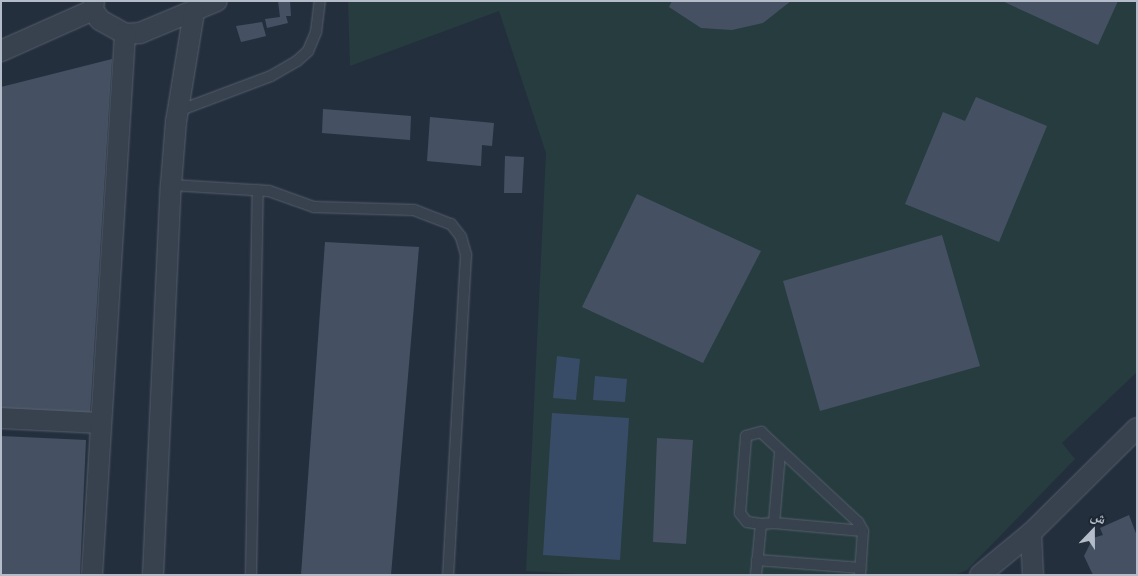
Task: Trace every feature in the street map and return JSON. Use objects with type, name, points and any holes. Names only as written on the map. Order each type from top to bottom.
[{"type":"street","points":[[1,51],[93,6],[100,20],[125,34],[140,33],[218,1]]},
{"type":"street","points":[[153,575],[171,185],[178,111],[194,12]]},
{"type":"street","points":[[92,575],[125,34]]},
{"type":"street","points":[[1,418],[100,423]]},
{"type":"street","points":[[980,575],[1031,534],[1137,428]]},
{"type":"street","points":[[1031,534],[1034,575]]},
{"type":"lane","points":[[178,111],[272,76],[297,61],[308,51],[316,32],[320,1]]},
{"type":"lane","points":[[171,185],[258,190],[314,207],[414,210],[451,224],[461,237],[466,255],[448,575]]},
{"type":"lane","points":[[251,575],[258,190]]},
{"type":"lane","points":[[757,560],[860,572],[863,531],[858,522],[780,453],[762,432],[746,436],[740,513],[747,522],[863,531]]},
{"type":"lane","points":[[774,523],[780,453]]},
{"type":"lane","points":[[756,575],[761,524]]},
{"type":"green space","points":[[348,1],[1137,1],[1137,372],[1062,443],[1075,459],[967,570],[955,575],[593,575],[526,571],[546,153],[499,11],[350,66]]},
{"type":"water","points":[[557,356],[580,359],[576,400],[553,398]]},
{"type":"water","points":[[595,376],[627,379],[625,402],[593,400]]},
{"type":"water","points":[[552,413],[629,418],[620,560],[543,555]]},
{"type":"building","points":[[278,1],[290,1],[291,16],[286,16],[288,23],[267,28],[265,19],[280,17]]},
{"type":"building","points":[[672,1],[791,1],[763,23],[732,30],[701,28],[669,7]]},
{"type":"building","points":[[1002,1],[1118,1],[1098,45]]},
{"type":"building","points":[[262,22],[266,36],[241,42],[236,26]]},
{"type":"building","points":[[112,59],[90,414],[1,408],[1,87]]},
{"type":"building","points":[[976,97],[1047,126],[999,242],[905,204],[943,112],[965,121]]},
{"type":"building","points":[[323,109],[411,116],[410,140],[322,133]]},
{"type":"building","points":[[430,117],[494,123],[492,146],[482,145],[481,166],[427,161]]},
{"type":"building","points":[[505,156],[524,157],[522,193],[504,193]]},
{"type":"building","points":[[637,194],[761,251],[703,363],[582,307]]},
{"type":"building","points":[[942,235],[980,366],[820,411],[783,281]]},
{"type":"building","points":[[325,242],[419,247],[391,575],[301,575]]},
{"type":"building","points":[[1,436],[86,440],[80,575],[1,575]]},
{"type":"building","points":[[657,438],[693,440],[686,544],[653,542]]},
{"type":"building","points":[[1129,515],[1137,536],[1137,575],[1093,575],[1084,556],[1093,538],[1103,535],[1100,528]]}]
